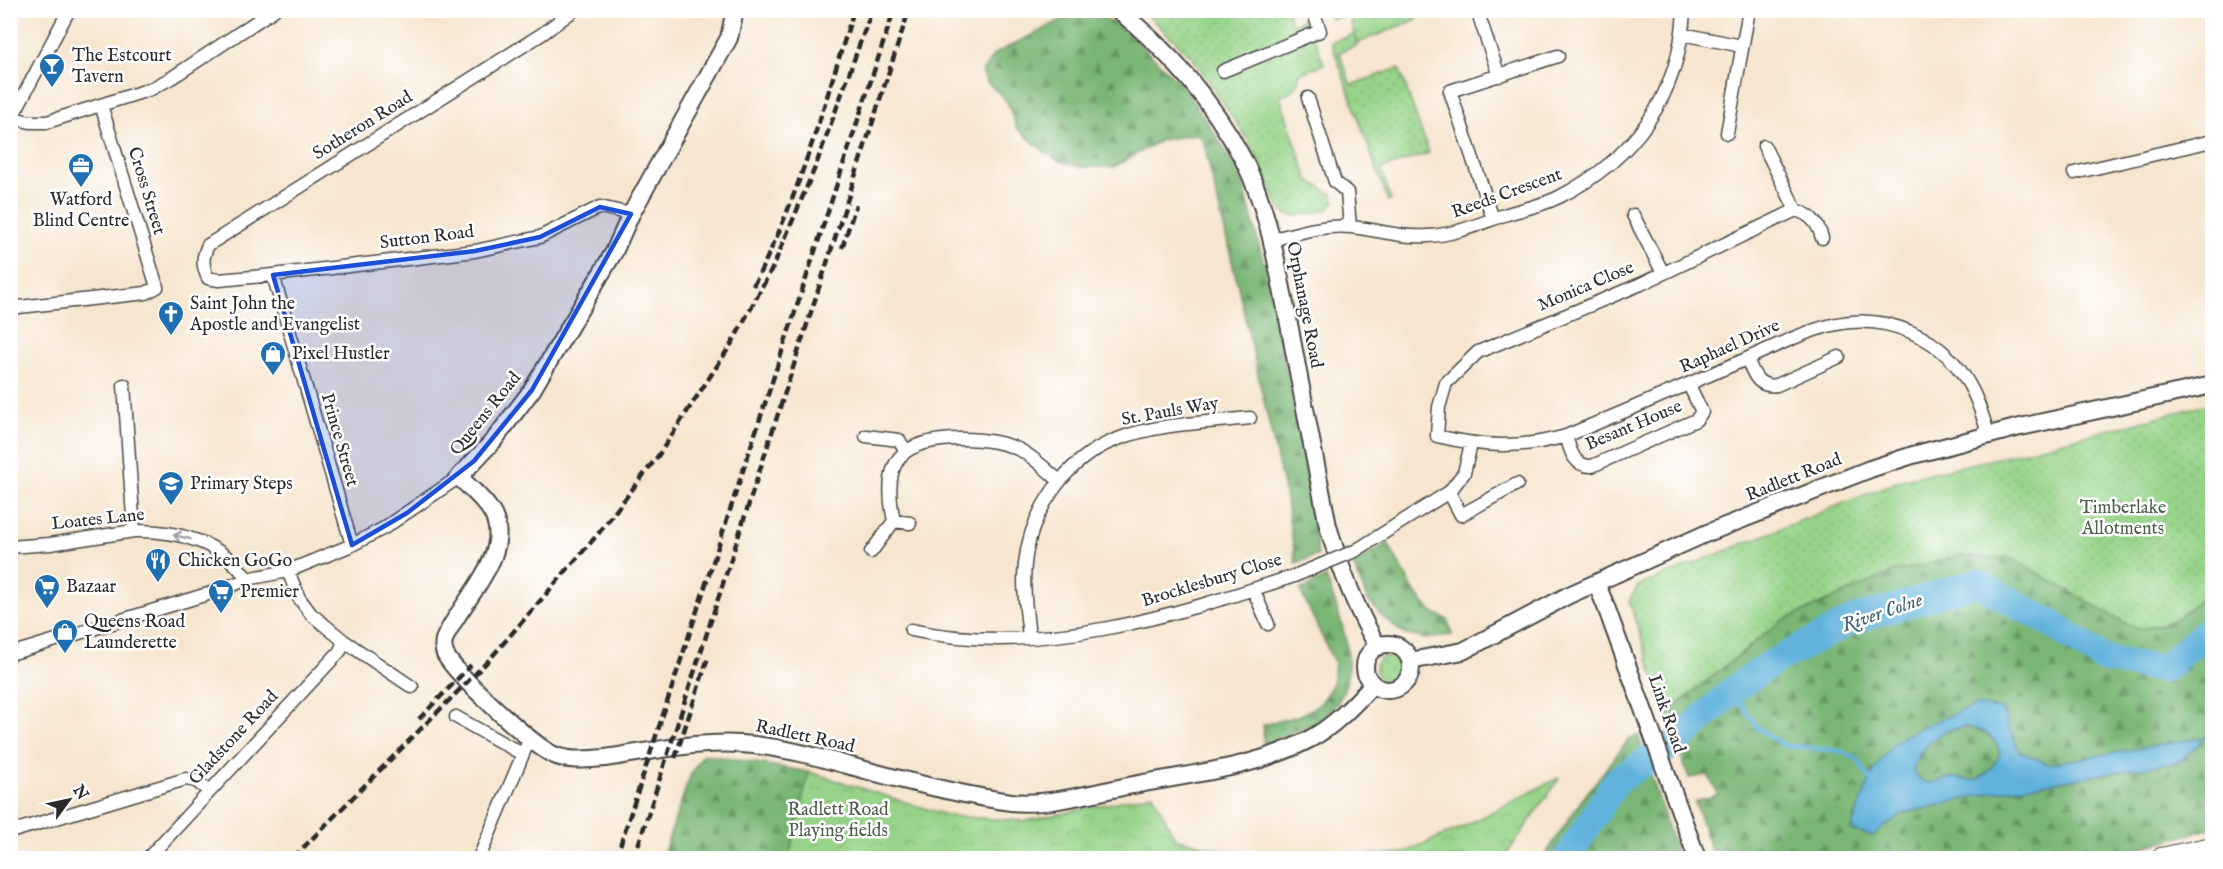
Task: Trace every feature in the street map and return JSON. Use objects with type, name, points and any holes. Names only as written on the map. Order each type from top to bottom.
[{"type":"main road","points":[[2161,858],[2212,847]]},
{"type":"street","points":[[69,10],[12,119],[47,122],[151,89],[274,10]]},
{"type":"street","name":"Sotheron Road","points":[[219,280],[208,278],[205,270],[202,258],[208,245],[542,34],[574,10]]},
{"type":"street","name":"Queens Road","points":[[10,654],[221,591],[246,579],[288,571],[352,545],[392,523],[459,477],[494,440],[532,390],[614,252],[631,214],[729,38],[735,10]]},
{"type":"street","name":"Orphanage Road","points":[[1118,10],[1162,48],[1195,85],[1244,160],[1271,240],[1328,526],[1337,560],[1378,647]]},
{"type":"street","points":[[1223,71],[1320,32],[1313,10]]},
{"type":"street","points":[[1477,10],[1499,76]]},
{"type":"street","name":"Reeds Crescent","points":[[1271,240],[1325,227],[1350,227],[1409,237],[1452,233],[1557,198],[1585,182],[1624,153],[1644,128],[1662,98],[1674,67],[1682,34],[1684,10]]},
{"type":"street","points":[[1727,133],[1749,10]]},
{"type":"street","points":[[1682,34],[1742,46]]},
{"type":"street","points":[[1493,219],[1450,91],[1558,56]]},
{"type":"street","points":[[1308,98],[1335,182],[1347,192],[1350,227]]},
{"type":"street","name":"Cross Street","points":[[10,308],[146,293],[157,287],[101,105]]},
{"type":"street","points":[[2074,173],[2212,141]]},
{"type":"street","points":[[1764,146],[1796,210],[1807,214],[1818,225],[1822,238]]},
{"type":"street","name":"Sutton Road","points":[[219,280],[475,252],[540,237],[600,207],[631,214]]},
{"type":"street","name":"Monica Close","points":[[1437,436],[1439,407],[1446,382],[1478,352],[1663,273],[1796,210]]},
{"type":"street","points":[[1633,215],[1663,273]]},
{"type":"street","name":"Prince Street","points":[[273,275],[352,545]]},
{"type":"street","name":"Raphael Drive","points":[[1437,436],[1471,444],[1503,446],[1526,445],[1566,436],[1689,385],[1795,337],[1846,322],[1878,322],[1901,327],[1934,344],[1953,362],[1972,388],[1989,435]]},
{"type":"street","points":[[1747,359],[1760,383],[1770,386],[1778,385],[1839,357]]},
{"type":"street","points":[[124,385],[134,531]]},
{"type":"street","name":"Besant House","points":[[1566,436],[1575,460],[1585,466],[1592,466],[1696,420],[1702,412],[1689,385]]},
{"type":"street","name":"Radlett Road","points":[[1410,661],[1463,651],[1596,584],[1705,534],[1870,469],[1989,435],[2212,385]]},
{"type":"street","name":"St. Pauls Way","points":[[1029,638],[1024,581],[1028,547],[1040,511],[1059,481],[1089,455],[1114,440],[1152,430],[1250,418]]},
{"type":"street","points":[[866,436],[899,440],[906,451]]},
{"type":"street","points":[[871,552],[894,521],[889,494],[890,478],[895,464],[906,451],[917,444],[939,439],[985,439],[1021,450],[1059,481]]},
{"type":"street","name":"Brocklesbury Close","points":[[911,630],[934,635],[975,638],[1029,638],[1078,634],[1129,624],[1214,602],[1294,576],[1355,551],[1449,492],[1464,473],[1471,444]]},
{"type":"street","name":"Radlett Road","points":[[459,477],[491,511],[496,520],[499,537],[494,556],[446,634],[444,651],[455,669],[525,747],[544,750],[562,758],[587,759],[716,743],[756,745],[809,755],[963,794],[1015,802],[1052,800],[1196,775],[1273,754],[1308,740],[1328,727],[1356,703],[1373,684]]},
{"type":"street","points":[[1449,492],[1461,515],[1517,484]]},
{"type":"street","points":[[894,521],[910,523]]},
{"type":"street","name":"Loates Lane","points":[[10,547],[50,544],[134,531],[166,533],[210,546],[233,561],[246,579]]},
{"type":"street","points":[[288,571],[292,585],[304,606],[344,641],[412,687]]},
{"type":"street","name":"Link Road","points":[[1596,584],[1697,858]]},
{"type":"street","points":[[1253,589],[1268,624]]},
{"type":"street","name":"Gladstone Road","points":[[148,858],[340,651],[344,641]]},
{"type":"street","points":[[1391,645],[1408,655],[1410,676],[1400,687],[1386,690],[1368,679],[1366,664],[1368,657],[1378,647],[1391,645]]},
{"type":"street","points":[[456,717],[525,747],[479,858]]},
{"type":"street","points":[[10,832],[186,779],[196,781],[209,791]]},
{"type":"highlighted area","points":[[600,207],[631,214],[532,390],[474,461],[407,513],[352,545],[273,275],[475,251],[540,237]]},
{"type":"green space","points":[[1081,10],[1094,11],[1129,33],[1185,89],[1224,148],[1243,184],[1272,294],[1308,485],[1318,555],[1296,563],[1285,494],[1203,140],[1196,134],[1161,140],[1114,167],[1081,167],[1059,161],[1042,150],[1017,128],[1006,100],[987,82],[982,72],[994,54]]},
{"type":"green space","points":[[1287,10],[1291,24],[1307,18],[1324,64],[1299,74],[1294,89],[1280,97],[1308,180],[1332,194],[1335,201],[1329,208],[1295,216],[1285,214],[1277,204],[1248,140],[1193,58],[1143,11]]},
{"type":"green space","points":[[1328,11],[1415,11],[1418,19],[1357,43],[1349,15],[1331,19]]},
{"type":"green space","points":[[1354,34],[1357,45],[1339,52],[1351,85],[1399,68],[1429,153],[1381,169],[1391,200],[1388,201],[1331,42]]},
{"type":"green space","name":"Timberlake Allotments","points":[[2212,403],[2212,582],[2200,600],[2177,618],[2162,625],[2136,629],[2011,559],[1893,572],[1780,622],[1666,714],[1629,601],[1638,586],[1904,479],[2002,457]]},
{"type":"green space","points":[[1388,543],[1414,591],[1431,611],[1448,620],[1452,635],[1426,639],[1404,634],[1384,618],[1367,599],[1353,564]]},
{"type":"green space","points":[[1959,556],[2011,558],[2136,629],[2162,625],[2177,618],[2200,600],[2212,582],[2212,828],[2104,858],[1713,858],[1695,802],[1718,794],[1708,775],[1689,778],[1666,714],[1780,622],[1893,572]],"holes":[[[2001,709],[2019,751],[2048,764],[2205,737],[1902,814],[1920,728]]]},
{"type":"green space","points":[[1326,577],[1345,635],[1348,655],[1348,675],[1343,693],[1332,709],[1315,723],[1263,744],[1263,725],[1301,715],[1321,703],[1332,685],[1335,664],[1300,590]]},
{"type":"green space","points":[[1388,656],[1397,660],[1401,669],[1397,678],[1388,682],[1379,678],[1375,669],[1379,660]]},
{"type":"green space","points":[[1962,727],[1986,733],[1994,741],[2000,754],[1991,768],[1975,780],[1949,778],[1928,783],[1918,778],[1913,771],[1925,748],[1945,732]]},
{"type":"green space","points":[[1638,735],[1678,858],[1543,858],[1581,801],[1629,739]]},
{"type":"green space","points":[[703,754],[809,772],[789,858],[662,858],[690,776]]},
{"type":"green space","name":"Radlett Road Playing fields","points":[[809,772],[950,816],[1026,821],[1153,794],[1175,838],[1256,858],[789,858]]},
{"type":"green space","points":[[1560,777],[1504,858],[1309,858],[1403,853],[1463,827]]},
{"type":"water","points":[[1976,705],[2001,709],[2019,751],[2048,764],[2206,737],[2179,762],[1993,792],[1902,814],[1872,836],[1851,830],[1872,776],[1892,746],[1920,728]],"holes":[[[1969,728],[1986,733],[1998,747],[2000,754],[1988,772],[1972,780],[1949,778],[1928,783],[1918,778],[1913,771],[1920,755],[1931,742],[1953,729]]]},
{"type":"waterway","name":"River Colne","points":[[1567,858],[1617,780],[1679,740],[1732,691],[1772,663],[1853,620],[1977,583],[2049,622],[2105,660],[2164,669],[2212,626]]},
{"type":"waterway","points":[[1732,691],[1757,727],[1782,745],[1841,751],[1857,759],[1870,779]]},
{"type":"railway","points":[[753,286],[797,185],[854,10]]},
{"type":"railway","points":[[293,858],[489,660],[598,534],[658,456],[732,343],[773,267],[816,165],[872,10]]},
{"type":"railway","points":[[616,858],[894,10]]},
{"type":"railway","points":[[634,858],[909,10]]},
{"type":"railway","points":[[842,248],[856,205]]},
{"type":"railway","points":[[675,758],[708,658]]},
{"type":"railway","points":[[419,719],[471,665]]},
{"type":"place","name":"The Estcourt Tavern","points":[[52,89]]},
{"type":"place","name":"Watford Blind Centre","points":[[81,189]]},
{"type":"place","name":"Saint John the Apostle and Evangelist","points":[[171,337]]},
{"type":"place","name":"Pixel Hustler","points":[[273,377]]},
{"type":"place","name":"Primary Steps","points":[[171,507]]},
{"type":"place","name":"Chicken GoGo","points":[[158,584]]},
{"type":"place","name":"Bazaar","points":[[47,610]]},
{"type":"place","name":"Premier","points":[[221,615]]},
{"type":"place","name":"Queens Road Launderette","points":[[65,655]]}]
